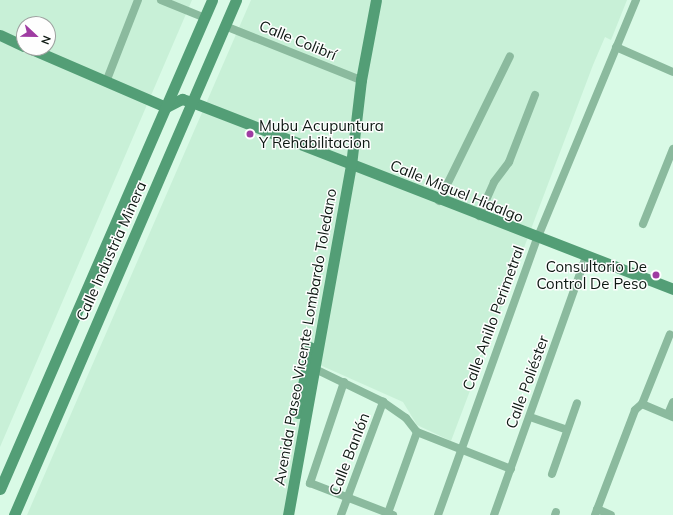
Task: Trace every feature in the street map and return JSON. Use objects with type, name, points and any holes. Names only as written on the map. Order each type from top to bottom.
[{"type":"main road","name":"Calle Industria Minera","points":[[0,489],[212,0]]},
{"type":"main road","name":"Calle Industria Minera","points":[[14,515],[236,0]]},
{"type":"main road","name":"Avenida Paseo Vicente Lombardo Toledano","points":[[280,515],[352,165],[361,80],[376,0]]},
{"type":"main road","points":[[0,35],[16,42]]},
{"type":"main road","points":[[47,56],[166,107]]},
{"type":"main road","name":"Calle Miguel Hidalgo","points":[[166,107],[182,99],[192,102],[439,201],[673,289]]},
{"type":"main road","name":"Avenida Paseo Vicente Lombardo Toledano","points":[[288,515],[310,367]]},
{"type":"street","points":[[106,82],[138,0]]},
{"type":"street","points":[[161,0],[205,18]]},
{"type":"street","name":"Calle Anillo Perimetral","points":[[438,515],[459,451],[537,239],[636,0]]},
{"type":"street","name":"Calle Colibrí","points":[[225,26],[361,80]]},
{"type":"street","points":[[616,47],[673,72]]},
{"type":"street","points":[[439,201],[510,56]]},
{"type":"street","points":[[479,216],[494,182],[509,162],[535,95]]},
{"type":"street","points":[[643,224],[673,149]]},
{"type":"street","name":"Calle Poliéster","points":[[494,515],[586,257]]},
{"type":"street","points":[[611,515],[596,512],[635,410],[642,404],[670,334]]},
{"type":"street","points":[[310,367],[383,402],[406,418],[417,432],[459,451],[510,469]]},
{"type":"street","points":[[344,382],[310,480],[313,486],[390,514],[417,432]]},
{"type":"street","name":"Calle Banlón","points":[[340,515],[383,402]]},
{"type":"street","points":[[642,404],[671,416],[673,402]]},
{"type":"street","points":[[552,474],[577,403]]},
{"type":"street","points":[[530,417],[567,430]]},
{"type":"shaded area","points":[[0,0],[192,0],[0,447]]},
{"type":"shaded area","points":[[251,0],[627,0],[611,40],[605,37],[593,65],[451,441],[417,425],[403,402],[320,365],[286,515],[27,515]]},
{"type":"place","name":"Mubu Acupuntura Y Rehabilitacion","points":[[250,134]]},
{"type":"place","name":"Consultorio De Control De Peso","points":[[656,275]]}]
